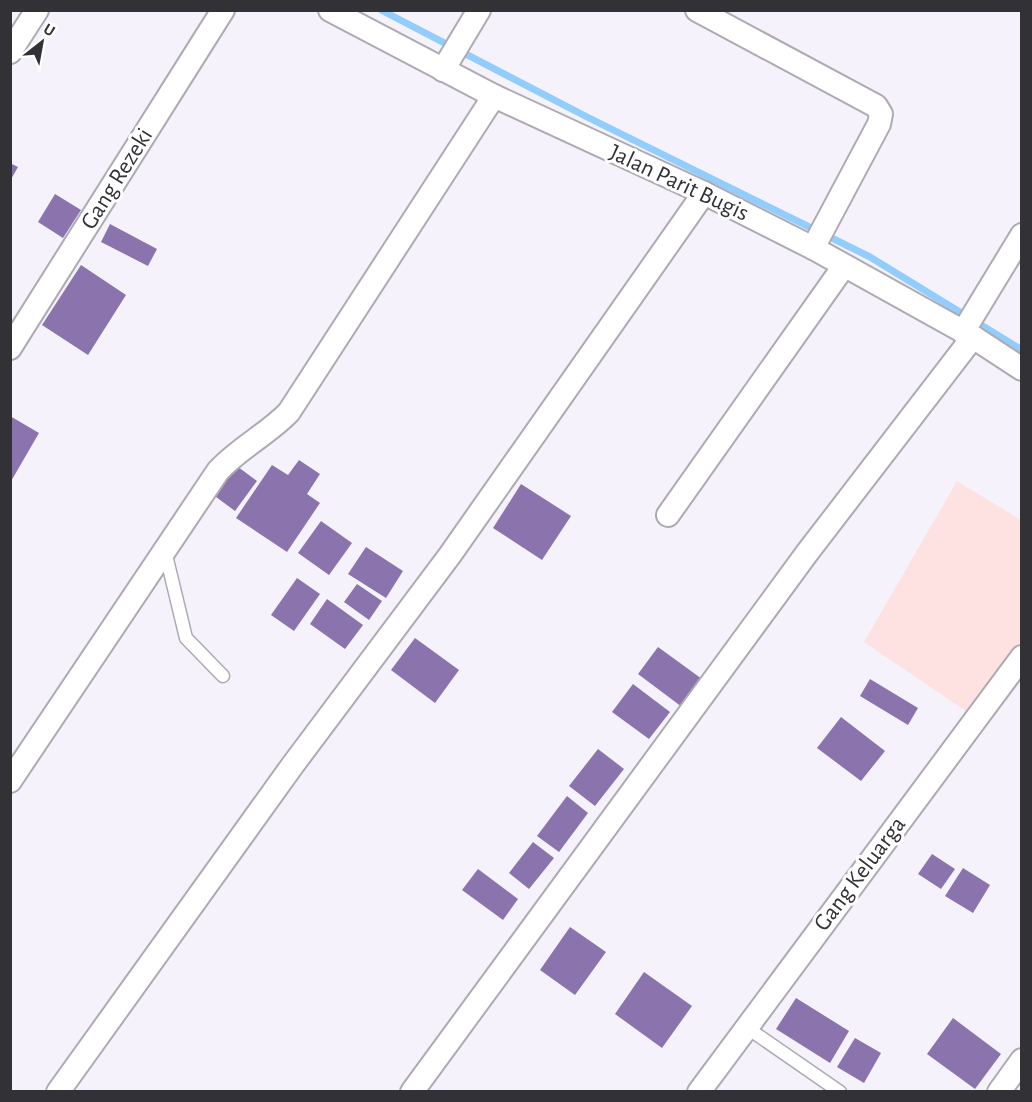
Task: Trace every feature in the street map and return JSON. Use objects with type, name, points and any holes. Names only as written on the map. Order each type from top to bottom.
[{"type":"street","points":[[10,52],[37,10]]},
{"type":"street","name":"Gang Rezeki","points":[[10,348],[223,10]]},
{"type":"street","name":"Jalan Parit Bugis","points":[[330,10],[494,96],[704,194],[813,248],[968,335],[1022,369]]},
{"type":"street","points":[[443,70],[479,10]]},
{"type":"street","points":[[697,10],[876,106],[880,114],[879,124],[813,248]]},
{"type":"street","points":[[10,781],[218,471],[230,458],[276,425],[289,412],[494,96]]},
{"type":"street","points":[[58,1092],[292,766],[450,555],[704,194]]},
{"type":"street","points":[[412,1092],[968,335],[1022,235]]},
{"type":"street","points":[[669,515],[844,266]]},
{"type":"street","name":"Gang Keluarga","points":[[699,1092],[1022,657]]},
{"type":"street","points":[[999,1092],[1022,1060]]},
{"type":"lane","points":[[165,549],[186,638],[223,676]]},
{"type":"lane","points":[[746,1027],[840,1092]]},
{"type":"shaded area","points":[[957,481],[1021,520],[1021,647],[973,716],[864,642]]},
{"type":"building","points":[[10,163],[18,167],[10,181]]},
{"type":"building","points":[[55,194],[81,210],[63,238],[38,222]]},
{"type":"building","points":[[110,224],[157,249],[148,266],[101,242]]},
{"type":"building","points":[[81,265],[126,295],[88,355],[42,325]]},
{"type":"building","points":[[10,416],[39,433],[10,483]]},
{"type":"building","points":[[299,460],[320,474],[307,494],[320,503],[287,552],[236,518],[272,465],[288,475]]},
{"type":"building","points":[[234,464],[257,481],[235,511],[212,494]]},
{"type":"building","points":[[521,484],[571,516],[542,560],[493,528]]},
{"type":"building","points":[[321,521],[352,543],[329,575],[298,553]]},
{"type":"building","points":[[366,547],[403,571],[386,598],[348,574]]},
{"type":"building","points":[[297,578],[320,594],[294,631],[271,615]]},
{"type":"building","points":[[357,584],[382,601],[369,620],[344,602]]},
{"type":"building","points":[[327,599],[363,625],[345,649],[310,624]]},
{"type":"building","points":[[415,638],[459,670],[435,703],[391,670]]},
{"type":"building","points":[[658,647],[702,679],[682,707],[638,674]]},
{"type":"building","points":[[870,679],[918,708],[908,725],[860,696]]},
{"type":"building","points":[[633,684],[670,712],[649,739],[612,712]]},
{"type":"building","points":[[841,717],[885,751],[861,781],[817,748]]},
{"type":"building","points":[[598,749],[624,769],[595,806],[569,786]]},
{"type":"building","points":[[567,796],[588,813],[559,852],[537,836]]},
{"type":"building","points":[[533,842],[554,858],[529,889],[509,873]]},
{"type":"building","points":[[932,854],[955,869],[941,889],[918,874]]},
{"type":"building","points":[[963,868],[990,885],[973,913],[945,896]]},
{"type":"building","points":[[478,869],[518,899],[503,920],[462,890]]},
{"type":"building","points":[[570,927],[606,952],[575,995],[540,970]]},
{"type":"building","points":[[644,972],[692,1006],[662,1048],[615,1014]]},
{"type":"building","points":[[796,998],[849,1031],[830,1063],[776,1029]]},
{"type":"building","points":[[953,1018],[1001,1054],[975,1089],[927,1054]]},
{"type":"building","points":[[855,1038],[881,1053],[864,1083],[837,1067]]},
{"type":"waterway","points":[[381,10],[589,118],[870,257],[1022,350]]}]
